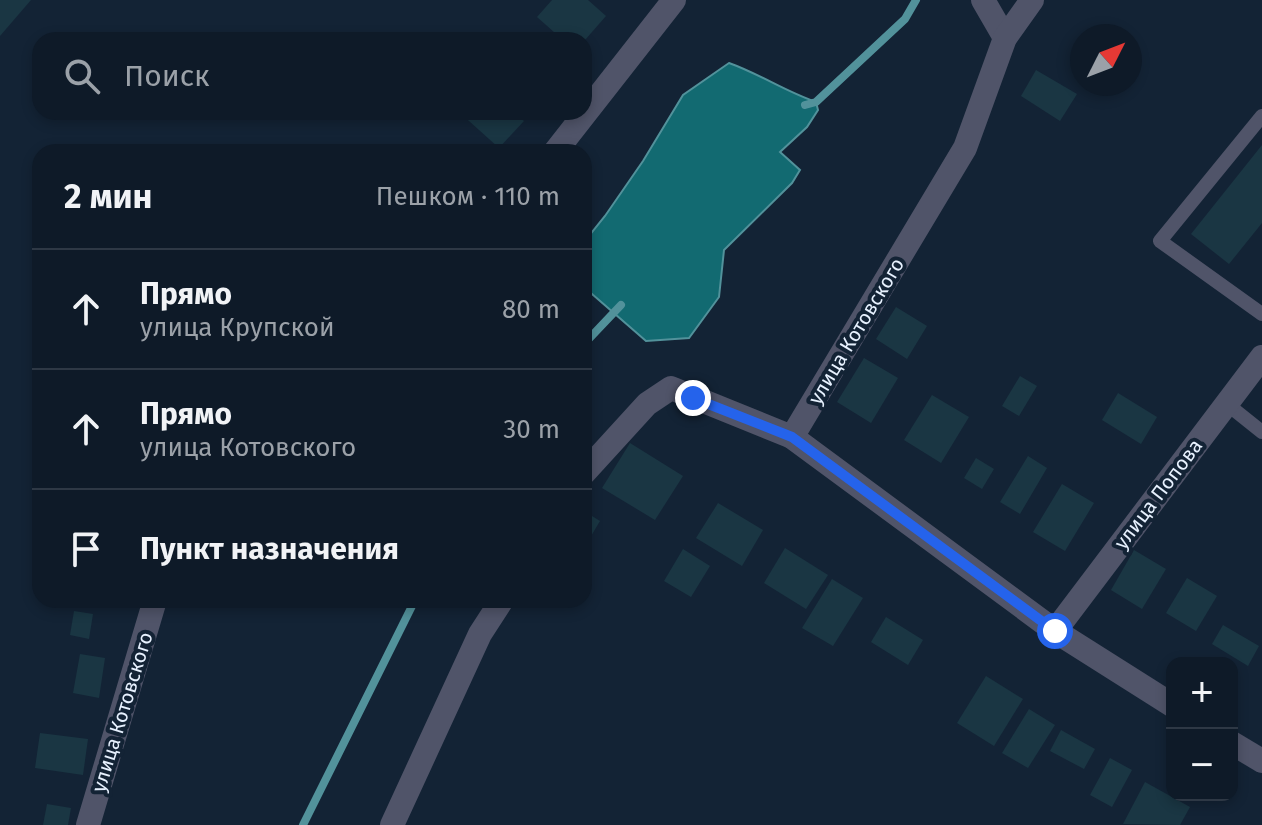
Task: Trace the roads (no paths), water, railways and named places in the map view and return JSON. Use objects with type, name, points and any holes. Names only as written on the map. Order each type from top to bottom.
[{"type":"street","points":[[592,105],[674,0]]},
{"type":"street","points":[[983,0],[1005,38]]},
{"type":"street","name":"улица Котовского","points":[[792,437],[965,148],[1005,38],[1032,0]]},
{"type":"street","points":[[561,144],[580,120]]},
{"type":"street","name":"улица Попова","points":[[1055,631],[1262,357]]},
{"type":"street","points":[[592,464],[647,404],[671,388],[792,437],[1055,631],[1166,701]]},
{"type":"street","name":"улица Котовского","points":[[88,825],[153,608]]},
{"type":"street","points":[[392,825],[480,634],[497,608]]},
{"type":"street","points":[[1238,747],[1262,761]]},
{"type":"lane","points":[[1262,116],[1160,241],[1262,314]]},
{"type":"lane","points":[[1227,404],[1262,432]]},
{"type":"waterway","points":[[805,105],[816,102],[905,19],[916,0]]},
{"type":"waterway","points":[[592,336],[621,305]]},
{"type":"waterway","points":[[303,825],[411,608]]}]
